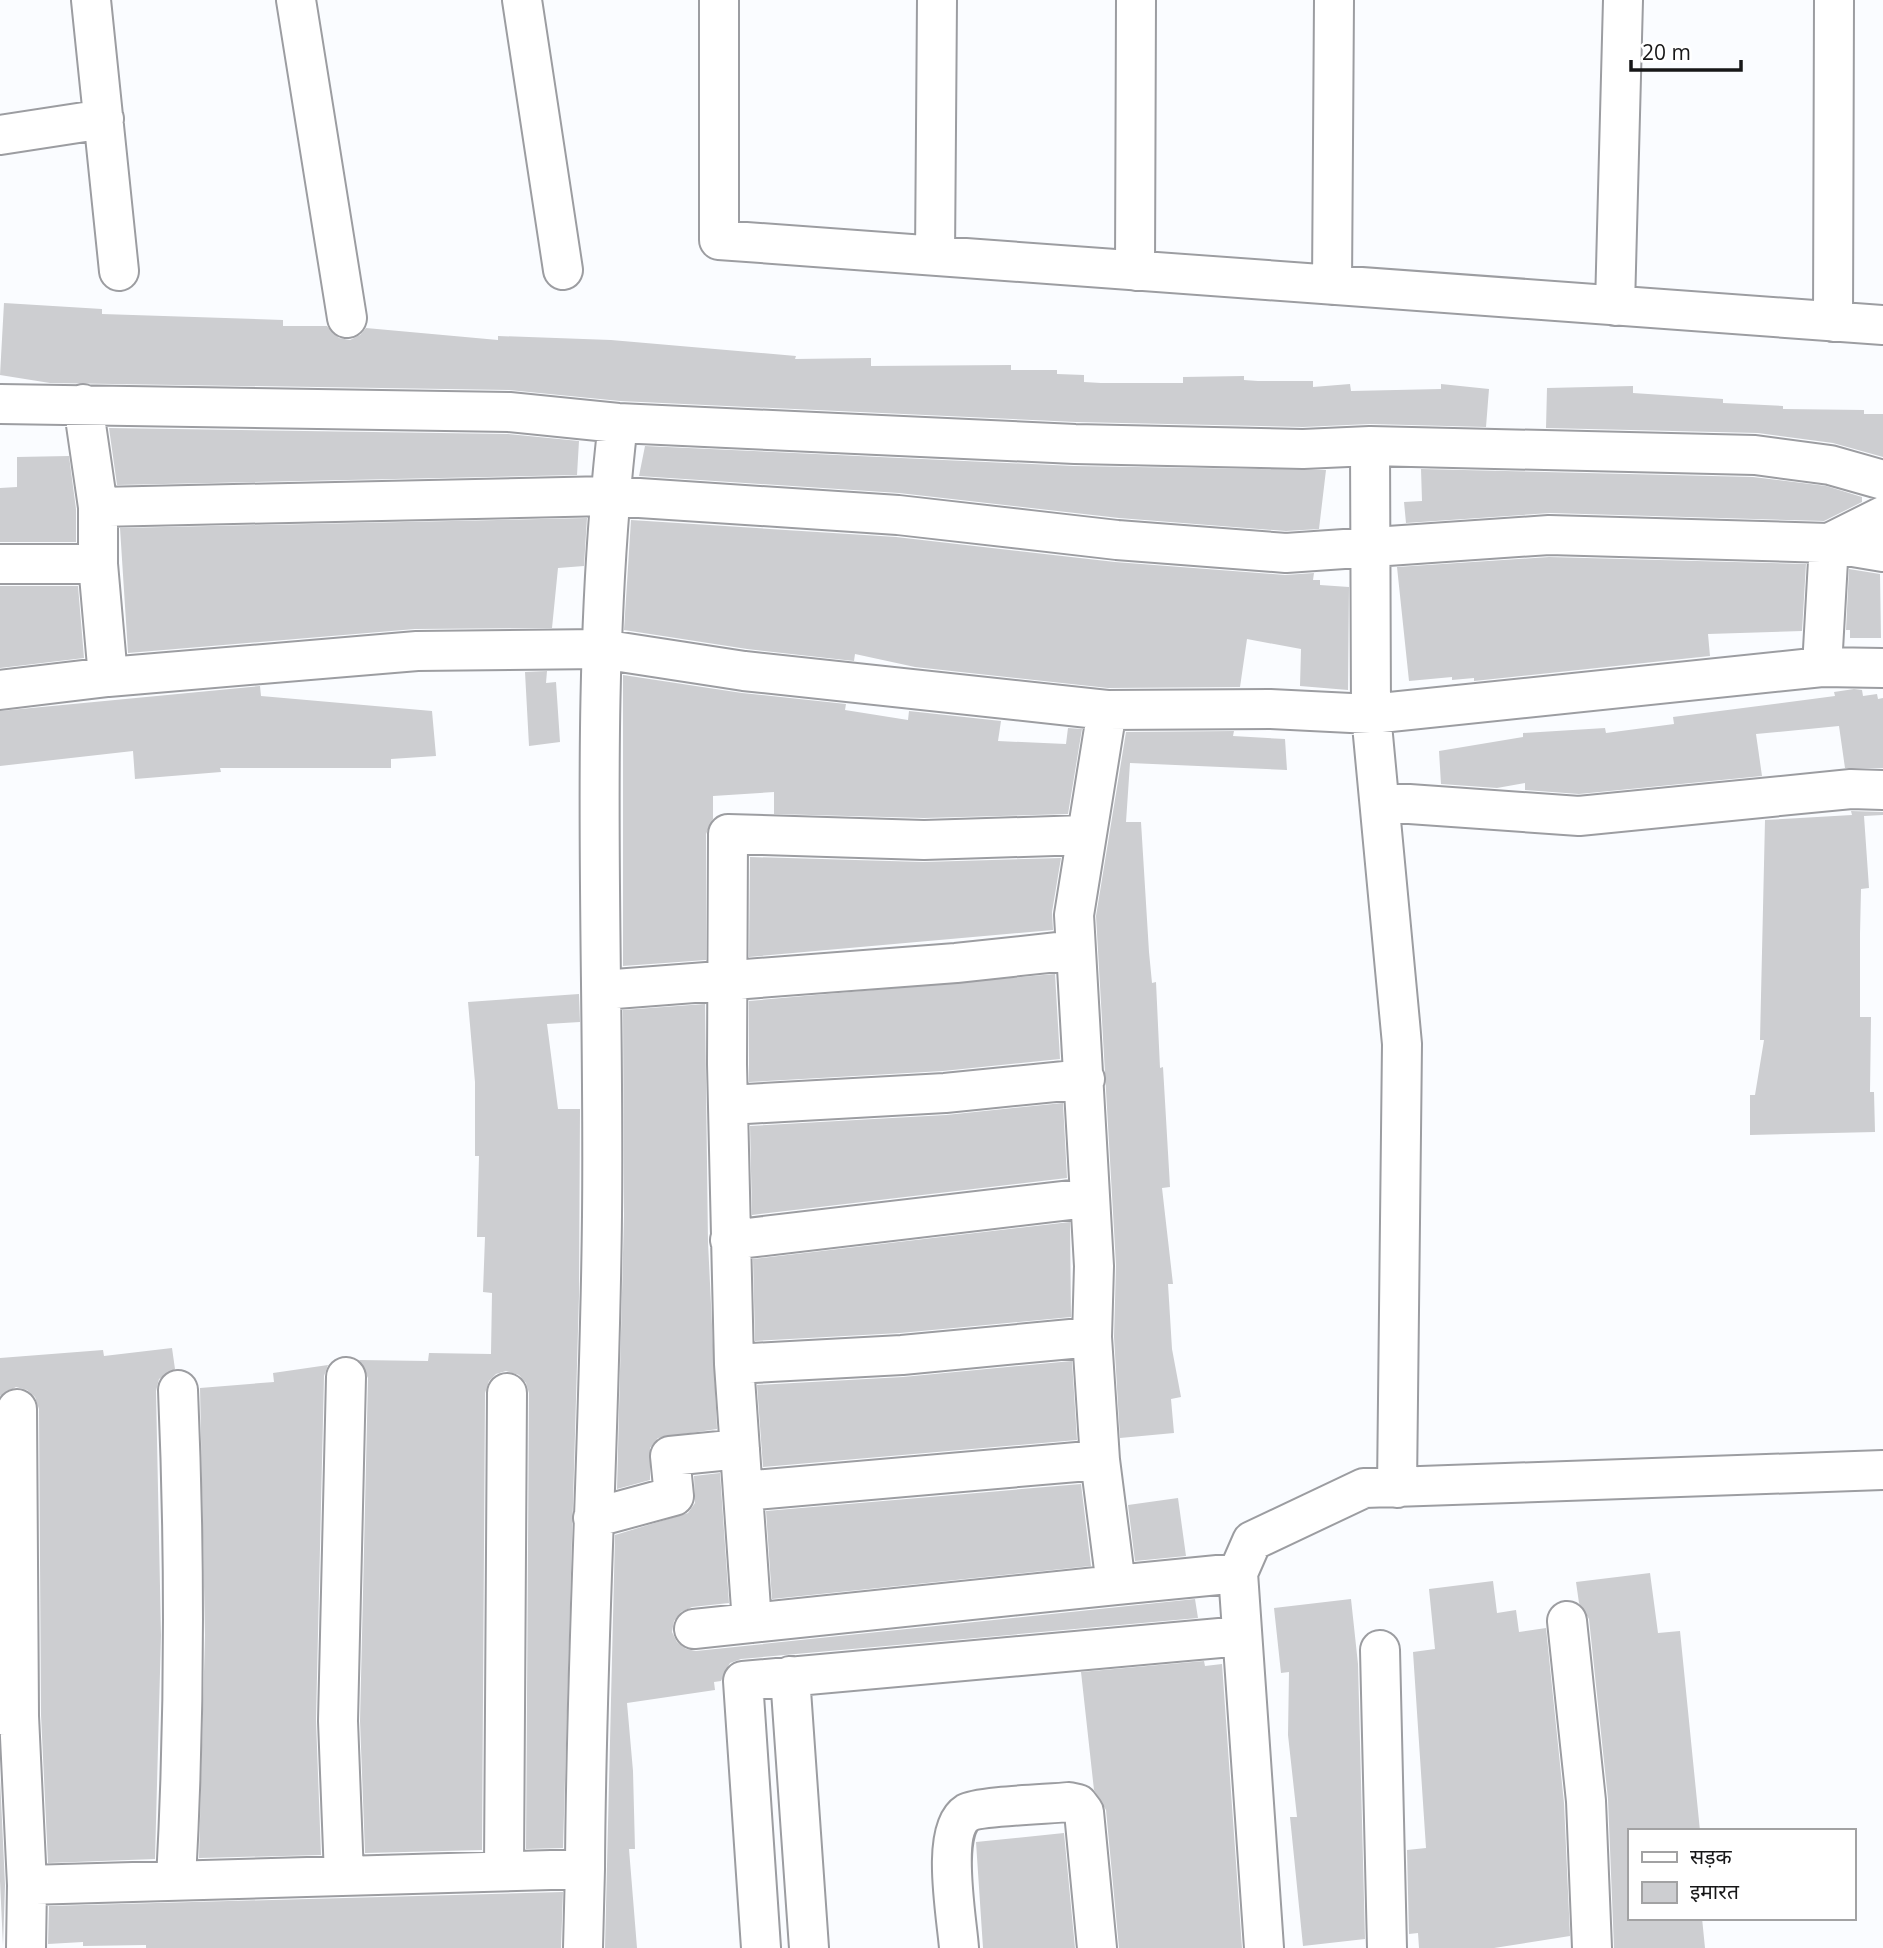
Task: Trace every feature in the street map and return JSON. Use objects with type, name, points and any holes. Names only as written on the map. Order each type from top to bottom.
[{"type":"street","points":[[92,0],[120,271]]},
{"type":"street","points":[[296,0],[347,318]]},
{"type":"street","points":[[523,0],[563,270]]},
{"type":"street","points":[[719,0],[719,240],[1883,325]]},
{"type":"street","points":[[935,256],[937,0]]},
{"type":"street","points":[[1135,271],[1136,0]]},
{"type":"street","points":[[1332,285],[1334,0]]},
{"type":"street","points":[[1615,306],[1623,0]]},
{"type":"street","points":[[1833,322],[1835,0]]},
{"type":"street","points":[[0,135],[104,119]]},
{"type":"street","points":[[0,404],[509,412],[618,423],[1075,444],[1303,449],[1370,446],[1755,455],[1830,465],[1883,480]]},
{"type":"street","points":[[83,404],[98,506],[98,564],[108,677]]},
{"type":"street","points":[[583,1948],[602,1216],[601,649],[609,496],[618,423]]},
{"type":"street","points":[[1370,446],[1371,714],[1402,1044],[1397,1488]]},
{"type":"street","points":[[98,506],[609,496],[898,515],[1117,540],[1286,553],[1549,534],[1829,543],[1883,552]]},
{"type":"street","points":[[1829,543],[1883,516]]},
{"type":"street","points":[[1822,667],[1829,543]]},
{"type":"street","points":[[0,564],[98,564]]},
{"type":"street","points":[[0,690],[108,677],[417,651],[601,649],[744,671],[1107,710],[1270,709],[1371,714],[1822,667],[1883,668]]},
{"type":"street","points":[[1107,710],[1073,915],[1085,1079],[1088,1198],[1094,1266],[1092,1337],[1100,1460],[1116,1585]]},
{"type":"street","points":[[1381,802],[1579,816],[1851,789],[1883,789]]},
{"type":"street","points":[[751,1623],[734,1364],[730,1240],[728,834],[924,840],[1085,835]]},
{"type":"street","points":[[602,990],[728,982],[1076,950]]},
{"type":"street","points":[[728,1105],[945,1093],[1085,1079]]},
{"type":"street","points":[[730,1240],[1088,1198]]},
{"type":"street","points":[[734,1364],[902,1355],[1092,1337]]},
{"type":"street","points":[[344,1876],[338,1721],[346,1377]]},
{"type":"street","points":[[176,1880],[184,1735],[185,1539],[178,1390]]},
{"type":"street","points":[[504,1869],[507,1393]]},
{"type":"street","points":[[17,1409],[9,1715],[26,1948]]},
{"type":"street","points":[[593,1518],[674,1496],[670,1456],[740,1449]]},
{"type":"street","points":[[743,1491],[1100,1460]]},
{"type":"street","points":[[1264,1948],[1238,1573],[1252,1541],[1364,1488],[1883,1470]]},
{"type":"street","points":[[694,1629],[1238,1573]]},
{"type":"street","points":[[1567,1621],[1586,1801],[1592,1948]]},
{"type":"street","points":[[761,1948],[743,1681],[1242,1636]]},
{"type":"street","points":[[1380,1650],[1387,1948]]},
{"type":"street","points":[[790,1676],[809,1948]]},
{"type":"street","points":[[959,1948],[952,1845],[955,1826],[968,1812],[1069,1802],[1078,1804],[1084,1812],[1097,1948]]},
{"type":"street","points":[[18,1861],[176,1880],[504,1869],[585,1869]]},
{"type":"building","points":[[4,303],[102,309],[102,314],[283,320],[283,326],[327,326],[339,338],[350,340],[366,328],[498,340],[498,336],[611,340],[796,356],[795,359],[871,358],[871,366],[1011,365],[1011,370],[1057,370],[1057,374],[1084,375],[1084,382],[1101,383],[1183,383],[1183,377],[1244,376],[1244,380],[1313,381],[1313,387],[1350,384],[1351,391],[1441,389],[1441,384],[1489,389],[1486,427],[1370,424],[1303,427],[1076,422],[620,401],[509,390],[50,383],[0,375]]},
{"type":"building","points":[[1633,386],[1633,393],[1723,399],[1723,403],[1783,406],[1783,409],[1864,410],[1864,414],[1883,414],[1883,457],[1833,443],[1758,433],[1546,428],[1547,388]]},
{"type":"building","points":[[109,428],[508,434],[579,441],[577,475],[117,485]]},
{"type":"building","points":[[645,446],[1074,466],[1326,470],[1319,529],[1286,531],[1119,518],[899,493],[639,476]]},
{"type":"building","points":[[69,456],[76,509],[76,542],[0,542],[0,488],[17,487],[17,457]]},
{"type":"building","points":[[1421,469],[1753,477],[1826,486],[1862,497],[1862,502],[1824,521],[1550,513],[1406,523],[1404,502],[1422,501]]},
{"type":"building","points":[[587,518],[584,566],[558,568],[552,628],[415,629],[128,653],[120,528]]},
{"type":"building","points":[[631,520],[896,537],[1115,562],[1285,575],[1314,573],[1313,580],[1320,580],[1320,585],[1349,587],[1348,690],[1300,686],[1301,649],[1247,639],[1240,687],[1108,688],[915,667],[855,654],[854,661],[747,649],[624,630]]},
{"type":"building","points":[[1549,557],[1806,564],[1802,631],[1708,634],[1710,656],[1474,681],[1474,678],[1452,680],[1452,677],[1409,681],[1397,567]]},
{"type":"building","points":[[1849,569],[1880,574],[1881,638],[1850,638],[1850,630],[1846,630]]},
{"type":"building","points":[[0,586],[78,586],[84,658],[0,668]]},
{"type":"building","points":[[547,671],[546,683],[556,682],[560,742],[529,746],[525,672]]},
{"type":"building","points":[[623,675],[742,693],[846,704],[845,710],[908,720],[909,711],[1001,721],[998,741],[1066,744],[1068,728],[1082,729],[1068,814],[924,818],[774,814],[774,792],[713,796],[713,819],[706,834],[706,960],[623,966]]},
{"type":"building","points":[[260,686],[261,696],[432,711],[436,756],[391,759],[391,768],[220,768],[221,772],[135,779],[133,751],[0,766],[0,711]]},
{"type":"building","points":[[1862,690],[1863,696],[1877,694],[1878,699],[1883,698],[1883,768],[1845,768],[1839,726],[1756,734],[1762,776],[1579,794],[1525,790],[1525,783],[1497,788],[1441,784],[1439,751],[1523,737],[1523,733],[1605,728],[1606,733],[1674,724],[1673,717],[1835,696],[1834,692]]},
{"type":"building","points":[[1234,731],[1233,736],[1285,739],[1287,770],[1130,763],[1126,822],[1141,822],[1149,952],[1152,983],[1156,982],[1160,1068],[1163,1067],[1170,1187],[1162,1188],[1173,1284],[1168,1284],[1172,1349],[1181,1397],[1171,1399],[1174,1433],[1120,1438],[1114,1337],[1116,1265],[1096,916],[1126,732]]},
{"type":"building","points":[[1851,811],[1883,812],[1883,815],[1864,816],[1869,888],[1861,889],[1860,1017],[1871,1017],[1870,1092],[1874,1092],[1875,1132],[1750,1135],[1750,1095],[1755,1095],[1764,1040],[1760,1040],[1765,820],[1852,815]]},
{"type":"building","points":[[750,857],[923,862],[1061,858],[1052,912],[1053,930],[749,957]]},
{"type":"building","points":[[1055,974],[1060,1059],[943,1071],[749,1082],[749,1001]]},
{"type":"building","points":[[579,994],[580,1022],[547,1024],[558,1109],[580,1109],[579,1296],[563,1848],[526,1849],[529,1393],[526,1383],[519,1375],[506,1371],[496,1374],[489,1381],[485,1393],[482,1850],[365,1853],[360,1721],[368,1378],[359,1360],[428,1361],[429,1353],[491,1354],[492,1293],[483,1292],[485,1237],[477,1237],[479,1156],[475,1156],[475,1082],[468,1002]]},
{"type":"building","points":[[705,1004],[708,1242],[717,1429],[658,1438],[650,1448],[650,1480],[617,1489],[624,1215],[623,1010]]},
{"type":"building","points":[[1063,1103],[1067,1178],[752,1215],[750,1126],[946,1115]]},
{"type":"building","points":[[1070,1222],[1071,1317],[900,1333],[755,1341],[753,1259]]},
{"type":"building","points":[[172,1348],[175,1369],[159,1379],[156,1391],[161,1635],[155,1859],[48,1863],[41,1715],[39,1409],[35,1397],[27,1390],[16,1387],[0,1396],[0,1358],[103,1350],[104,1356]]},
{"type":"building","points":[[1072,1361],[1077,1440],[763,1467],[757,1385],[903,1377]]},
{"type":"building","points":[[328,1365],[324,1376],[316,1720],[321,1855],[199,1858],[205,1635],[200,1388],[274,1382],[273,1373]]},
{"type":"building","points":[[720,1473],[729,1603],[692,1607],[681,1612],[674,1621],[672,1632],[677,1642],[686,1649],[696,1651],[1195,1599],[1198,1618],[741,1659],[730,1663],[721,1681],[714,1682],[715,1690],[627,1703],[633,1771],[635,1849],[629,1849],[637,1948],[605,1948],[615,1535],[688,1513],[695,1503],[694,1476]]},
{"type":"building","points":[[1081,1484],[1091,1566],[772,1599],[766,1511]]},
{"type":"building","points":[[1178,1498],[1186,1556],[1135,1561],[1128,1505]]},
{"type":"building","points":[[1650,1573],[1658,1633],[1680,1631],[1700,1829],[1628,1829],[1628,1920],[1702,1920],[1705,1948],[1614,1948],[1608,1799],[1589,1619],[1579,1603],[1576,1582]]},
{"type":"building","points":[[1493,1581],[1497,1613],[1516,1610],[1519,1632],[1546,1628],[1564,1803],[1570,1936],[1494,1948],[1419,1948],[1418,1933],[1409,1934],[1407,1850],[1426,1848],[1413,1652],[1435,1649],[1429,1589]]},
{"type":"building","points":[[1351,1599],[1358,1664],[1365,1939],[1303,1946],[1290,1817],[1297,1817],[1288,1735],[1289,1672],[1281,1673],[1274,1608]]},
{"type":"building","points":[[1204,1661],[1205,1666],[1222,1664],[1242,1948],[1119,1948],[1106,1810],[1094,1790],[1081,1672]]},
{"type":"building","points":[[0,1777],[5,1885],[3,1946],[0,1881]]},
{"type":"building","points":[[1064,1833],[1075,1948],[983,1948],[976,1842]]},
{"type":"building","points":[[563,1892],[561,1948],[146,1948],[146,1945],[83,1946],[83,1942],[48,1944],[49,1906]]}]
